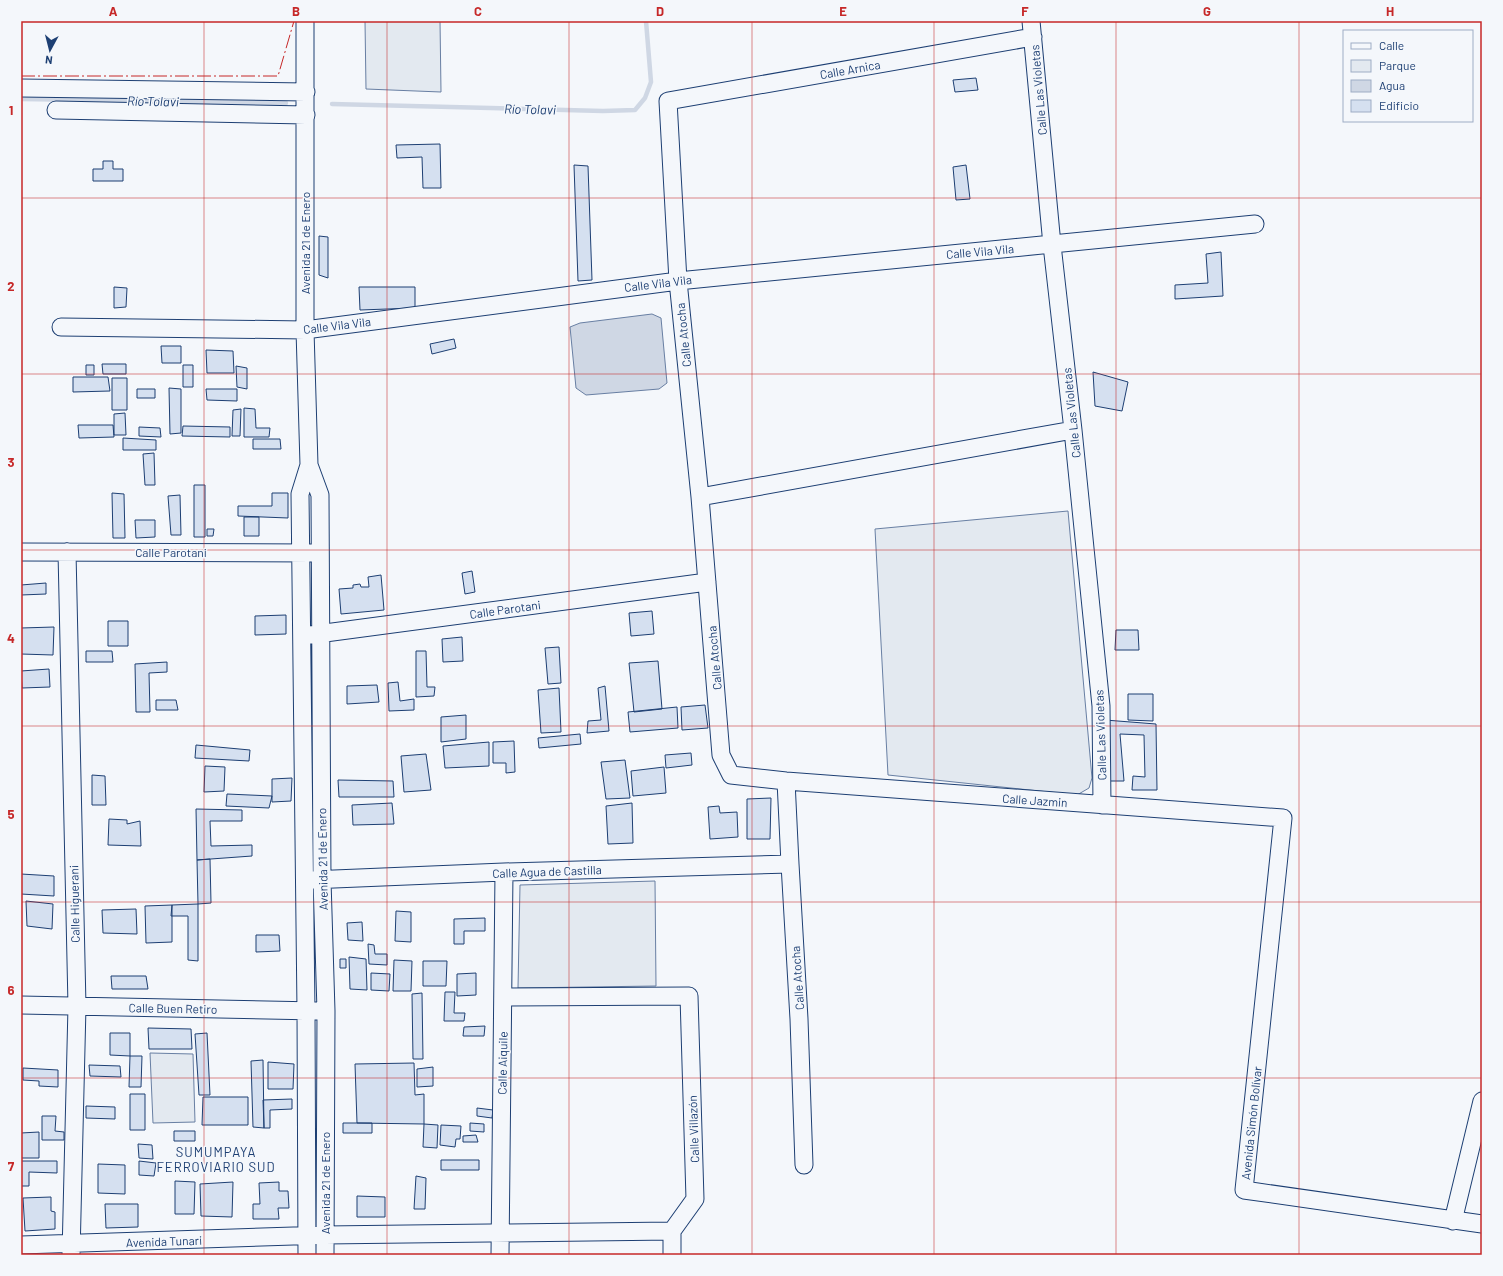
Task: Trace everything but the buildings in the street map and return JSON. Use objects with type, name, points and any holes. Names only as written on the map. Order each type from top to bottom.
[{"type":"street","name":"Avenida 21 de Enero","points":[[305,21],[305,330],[309,465],[320,495],[322,880],[326,1011],[325,1255]]},
{"type":"street","name":"Calle Arnica","points":[[668,101],[1032,29]]},
{"type":"street","name":"Calle Las Violetas","points":[[1032,29],[1052,244],[1074,430],[1101,706],[1102,805]]},
{"type":"street","points":[[21,88],[306,92]]},
{"type":"street","name":"Calle Atocha","points":[[668,101],[678,280],[700,497],[721,754],[731,775],[786,781],[799,1019],[804,1165]]},
{"type":"street","points":[[56,110],[306,115]]},
{"type":"street","name":"Calle Vila Vila","points":[[61,327],[305,330],[678,280],[1255,224]]},
{"type":"street","points":[[700,497],[1074,430]]},
{"type":"street","name":"Avenida 21 de Enero","points":[[307,1255],[305,880],[300,494],[309,465]]},
{"type":"street","name":"Calle Parotani","points":[[21,552],[320,553]]},
{"type":"street","name":"Calle Higuerani","points":[[67,552],[77,1006],[71,1249]]},
{"type":"street","name":"Calle Parotani","points":[[302,636],[707,582]]},
{"type":"street","name":"Calle Jazmin","points":[[786,781],[1283,818]]},
{"type":"street","name":"Avenida Simón Bolívar","points":[[1283,818],[1244,1190],[1482,1224]]},
{"type":"street","name":"Calle Agua de Castilla","points":[[305,880],[504,872],[790,864]]},
{"type":"street","name":"Calle Aiquile","points":[[500,1255],[504,872]]},
{"type":"street","name":"Calle Villazón","points":[[503,998],[689,996],[695,1199],[672,1231]]},
{"type":"street","name":"Calle Buen Retiro","points":[[21,1005],[326,1011]]},
{"type":"street","points":[[1453,1221],[1482,1101]]},
{"type":"street","points":[[672,1231],[672,1255]]},
{"type":"street","name":"Avenida Tunari","points":[[21,1245],[71,1249],[325,1235],[672,1231]]},
{"type":"green space","points":[[365,21],[440,21],[441,92],[366,89]]},
{"type":"green space","points":[[1068,511],[1092,778],[1089,788],[1077,795],[888,775],[875,529]]},
{"type":"green space","points":[[655,881],[656,986],[518,988],[520,885]]},
{"type":"green space","points":[[150,1053],[193,1054],[195,1122],[153,1123]]},
{"type":"water","points":[[652,314],[661,318],[667,383],[659,389],[586,395],[576,388],[570,327],[580,323]]},
{"type":"waterway","name":"Río Tolavi","points":[[332,104],[603,111],[635,110],[645,98],[651,82],[646,21]]},
{"type":"waterway","name":"Río Tolavi","points":[[21,99],[286,103]]},
{"type":"power","points":[[21,76],[278,76],[294,21]]},
{"type":"district","name":"SUMUMPAYA FERROVIARIO SUD","points":[[216,1160]]}]
